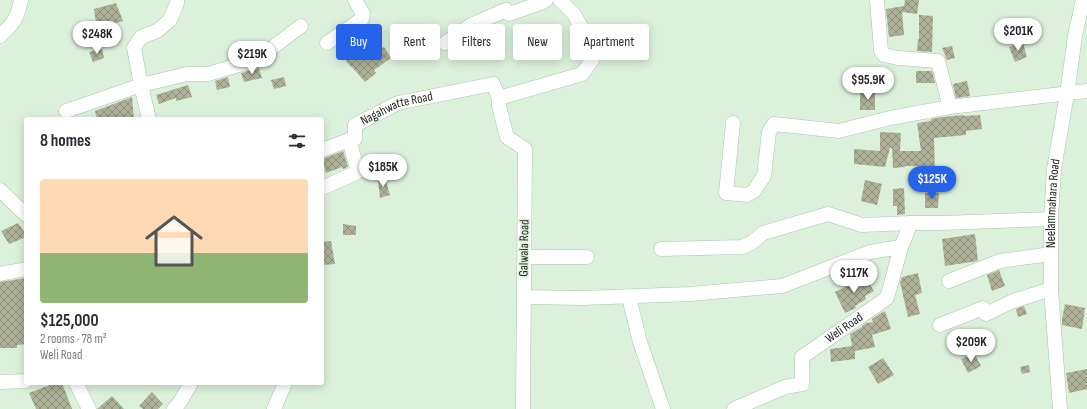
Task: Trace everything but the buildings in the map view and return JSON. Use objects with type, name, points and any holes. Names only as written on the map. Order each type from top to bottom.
[{"type":"street","points":[[0,36],[13,24],[19,12],[21,0]]},
{"type":"street","points":[[148,117],[140,85],[134,48],[141,37],[157,31],[170,20],[177,0]]},
{"type":"street","points":[[327,43],[362,19],[363,14],[355,0]]},
{"type":"street","points":[[445,42],[471,25],[506,10],[509,14],[546,0]]},
{"type":"street","points":[[498,98],[582,74],[592,60],[592,43],[573,13],[560,0]]},
{"type":"street","points":[[877,0],[880,51],[884,55],[891,57],[938,61],[950,107]]},
{"type":"street","name":"Neelammahara Road","points":[[1060,409],[1051,289],[1051,219],[1054,169],[1067,94],[1081,36],[1084,0]]},
{"type":"street","points":[[66,111],[140,85],[187,74],[208,74],[256,60],[301,26]]},
{"type":"street","name":"Nagahwatte Road","points":[[324,187],[358,172],[350,140],[355,139],[355,125],[398,103],[493,84],[498,98]]},
{"type":"street","points":[[733,123],[726,193],[747,194],[754,191],[764,176],[769,132],[774,124],[839,131],[890,118],[950,107],[1087,91]]},
{"type":"street","name":"Galwala Road","points":[[498,98],[507,137],[525,149],[523,409]]},
{"type":"street","points":[[324,149],[350,140]]},
{"type":"street","points":[[0,190],[24,213]]},
{"type":"street","points":[[661,249],[742,247],[753,242],[763,233],[828,214],[862,225],[1051,219]]},
{"type":"street","name":"Weli Road","points":[[734,409],[785,387],[802,384],[802,357],[887,298],[901,248],[911,223]]},
{"type":"street","points":[[524,297],[629,297],[690,294],[782,286],[870,252],[901,248]]},
{"type":"street","points":[[949,280],[1000,261],[1051,254]]},
{"type":"street","points":[[524,257],[587,257]]},
{"type":"street","points":[[0,274],[24,269]]},
{"type":"street","points":[[940,325],[983,308],[986,314],[1013,301],[1051,289]]},
{"type":"street","points":[[629,297],[640,342],[662,409]]},
{"type":"street","points":[[0,382],[24,381]]},
{"type":"street","points":[[77,385],[89,409]]},
{"type":"street","points":[[174,409],[190,385]]},
{"type":"street","points":[[274,409],[284,385]]}]
